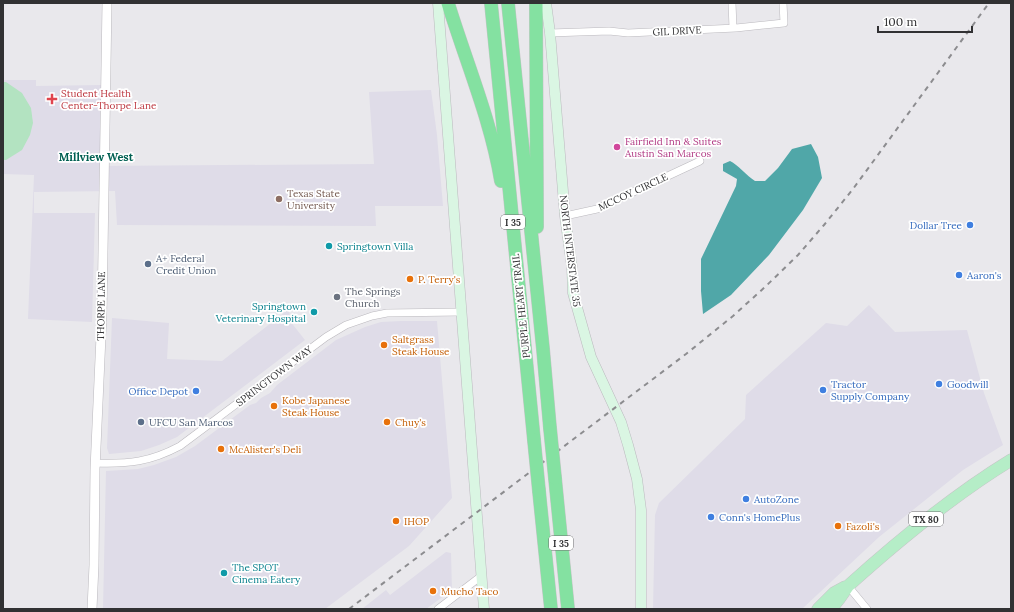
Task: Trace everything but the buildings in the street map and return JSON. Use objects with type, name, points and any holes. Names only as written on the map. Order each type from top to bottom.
[{"type":"highway","points":[[448,3],[493,143],[523,323]]},
{"type":"highway","name":"PURPLE HEART TRAIL","points":[[491,3],[551,609]]},
{"type":"highway","name":"PURPLE HEART TRAIL","points":[[508,3],[568,609]]},
{"type":"highway","points":[[535,275],[538,204],[536,3]]},
{"type":"main road","points":[[438,3],[480,577],[484,609]]},
{"type":"main road","name":"NORTH INTERSTATE 35","points":[[546,3],[550,33],[564,216],[572,267],[573,293],[591,357],[621,422],[637,479],[641,510],[641,609]]},
{"type":"main road","name":"TX 80","points":[[818,609],[834,593],[848,586],[930,516],[1011,460]]},
{"type":"main road","name":"TX 80","points":[[831,609],[848,586]]},
{"type":"street","name":"THORPE LANE","points":[[92,609],[102,314],[107,3]]},
{"type":"street","points":[[732,3],[733,28]]},
{"type":"street","name":"GIL DRIVE","points":[[550,33],[609,31],[628,33],[733,28],[784,23],[783,3]]},
{"type":"street","name":"MCCOY CIRCLE","points":[[564,216],[597,209],[700,161]]},
{"type":"street","name":"SPRINGTOWN WAY","points":[[96,463],[133,463],[159,456],[180,446],[326,337],[346,325],[361,319],[387,313],[461,312]]},
{"type":"street","points":[[438,609],[480,577]]},
{"type":"street","points":[[848,586],[867,609]]},
{"type":"shaded area","name":"Texas State University","points":[[3,80],[36,80],[36,86],[101,85],[100,166],[374,164],[369,92],[431,90],[437,135],[443,206],[375,206],[376,226],[117,225],[115,191],[34,192],[34,213],[95,213],[92,322],[28,319],[34,175],[3,174]]},
{"type":"shaded area","points":[[869,305],[895,332],[967,330],[984,393],[1003,445],[963,470],[879,537],[802,609],[653,609],[655,515],[659,503],[745,419],[746,395],[826,323],[847,326]]},
{"type":"shaded area","points":[[289,309],[290,321],[305,340],[177,437],[141,451],[109,454],[107,448],[112,318],[169,323],[167,359],[222,361]]},
{"type":"shaded area","points":[[437,321],[452,498],[409,546],[325,609],[103,609],[106,471],[138,469],[176,457],[195,446],[250,405],[256,403],[270,393],[277,385],[336,340],[365,327],[381,322]]},
{"type":"shaded area","points":[[446,552],[451,553],[452,590],[426,609],[362,609],[386,590],[390,595]]},
{"type":"green space","points":[[3,82],[6,82],[22,93],[31,108],[33,123],[30,135],[22,150],[6,160],[3,160]]},
{"type":"water","points":[[811,144],[818,157],[822,178],[803,210],[769,255],[731,295],[703,314],[701,259],[736,186],[737,179],[723,171],[723,164],[730,161],[755,181],[765,181],[778,168],[792,149]]},
{"type":"railway","points":[[349,609],[686,354],[733,316],[765,287],[798,255],[853,189],[989,3]]},
{"type":"place","name":"Student Health Center-Thorpe Lane","points":[[52,99]]},
{"type":"place","name":"Fairfield Inn & Suites Austin San Marcos","points":[[617,147]]},
{"type":"place","name":"Texas State University","points":[[279,199]]},
{"type":"place","name":"Dollar Tree","points":[[970,225]]},
{"type":"place","name":"Springtown Villa","points":[[329,246]]},
{"type":"place","name":"A+ Federal Credit Union","points":[[148,264]]},
{"type":"place","name":"Aaron's","points":[[959,275]]},
{"type":"place","name":"P. Terry's","points":[[410,279]]},
{"type":"place","name":"The Springs Church","points":[[337,297]]},
{"type":"place","name":"Springtown Veterinary Hospital","points":[[314,312]]},
{"type":"place","name":"Saltgrass Steak House","points":[[384,345]]},
{"type":"place","name":"Goodwill","points":[[939,384]]},
{"type":"place","name":"Tractor Supply Company","points":[[823,390]]},
{"type":"place","name":"Office Depot","points":[[196,391]]},
{"type":"place","name":"Kobe Japanese Steak House","points":[[274,406]]},
{"type":"place","name":"UFCU San Marcos","points":[[141,422]]},
{"type":"place","name":"Chuy's","points":[[387,422]]},
{"type":"place","name":"McAlister's Deli","points":[[221,449]]},
{"type":"place","name":"AutoZone","points":[[746,499]]},
{"type":"place","name":"Conn's HomePlus","points":[[711,517]]},
{"type":"place","name":"IHOP","points":[[396,521]]},
{"type":"place","name":"Fazoli's","points":[[838,526]]},
{"type":"place","name":"The SPOT Cinema Eatery","points":[[224,573]]},
{"type":"place","name":"Mucho Taco","points":[[433,591]]},
{"type":"district","name":"Millview West","points":[[96,157]]}]
